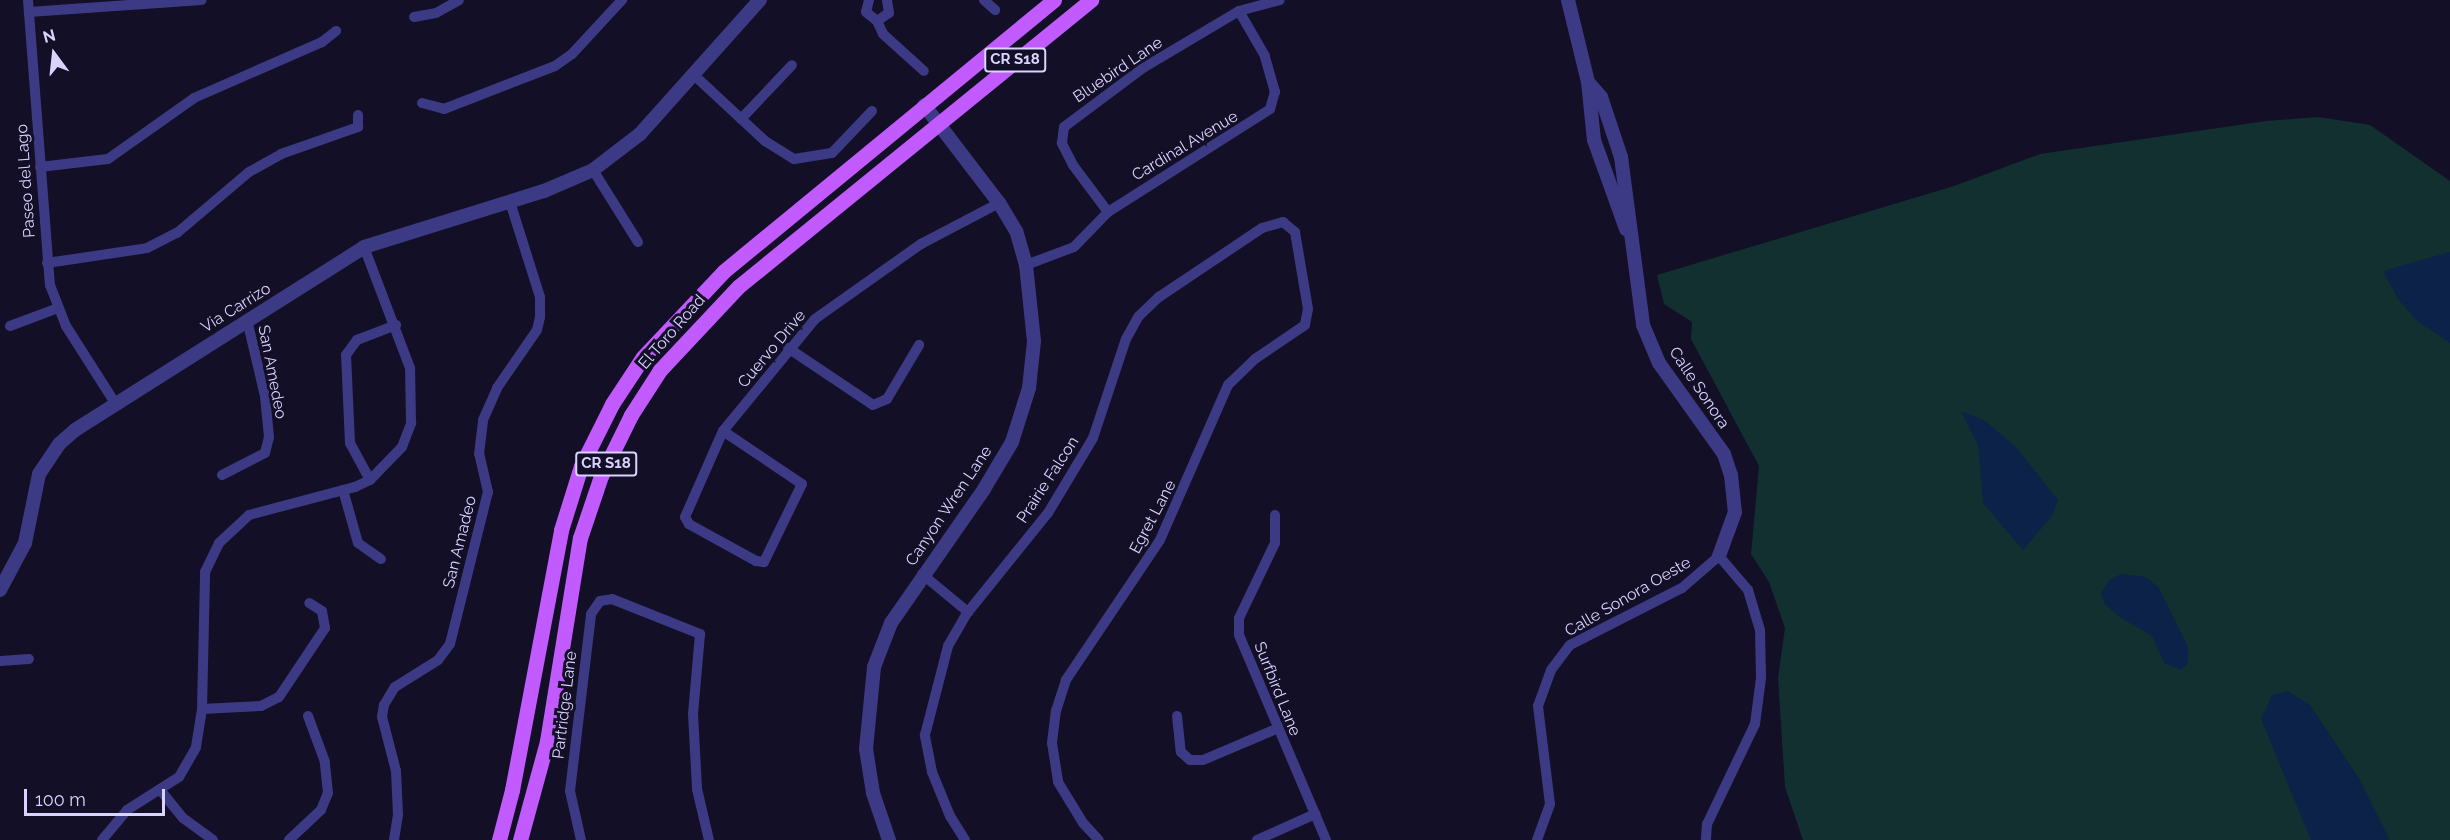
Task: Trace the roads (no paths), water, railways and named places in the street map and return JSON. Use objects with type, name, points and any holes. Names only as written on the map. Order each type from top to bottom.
[{"type":"main road","name":"El Toro Road","points":[[500,840],[512,790],[561,530],[582,466],[612,404],[643,357],[724,271],[1054,0]]},
{"type":"main road","name":"El Toro Road","points":[[520,840],[547,741],[580,538],[601,476],[630,416],[660,370],[739,286],[1091,0]]},
{"type":"street","name":"Paseo del Lago","points":[[28,0],[47,263],[58,308],[115,403]]},
{"type":"street","points":[[29,12],[202,0]]},
{"type":"street","points":[[414,17],[435,13],[459,0]]},
{"type":"street","points":[[423,103],[444,109],[555,66],[572,54],[622,0]]},
{"type":"street","name":"Via Carrizo","points":[[0,590],[25,543],[33,492],[46,460],[59,444],[115,403],[364,247],[510,202],[593,170],[640,134],[760,0]]},
{"type":"street","points":[[868,0],[866,12],[877,21],[883,34],[924,71]]},
{"type":"street","points":[[984,0],[995,10]]},
{"type":"street","name":"Bluebird Lane","points":[[1108,212],[1073,165],[1062,143],[1064,126],[1143,68],[1239,11],[1280,0]]},
{"type":"street","name":"Calle Sonora","points":[[1568,0],[1588,82],[1594,140],[1605,177],[1629,236]]},
{"type":"street","points":[[877,21],[889,13],[892,2]]},
{"type":"street","name":"Cardinal Avenue","points":[[1026,265],[1074,246],[1108,212],[1270,110],[1275,92],[1265,56],[1239,11]]},
{"type":"street","points":[[40,167],[108,159],[194,98],[322,42],[336,31]]},
{"type":"street","points":[[741,118],[792,65]]},
{"type":"street","points":[[694,75],[779,152],[794,159],[832,153],[872,111]]},
{"type":"street","name":"Calle Sonora","points":[[1588,82],[1601,97],[1623,164],[1629,236],[1643,325],[1659,363],[1724,454],[1731,475],[1735,512],[1719,556]]},
{"type":"street","name":"Canyon Wren Lane","points":[[889,840],[869,772],[868,706],[882,645],[922,574],[984,489],[1012,442],[1029,388],[1034,341],[1026,265],[1016,231],[999,203],[940,122],[924,105]]},
{"type":"street","points":[[47,263],[147,248],[177,233],[249,172],[281,154],[358,127],[358,115]]},
{"type":"street","points":[[1605,177],[1623,164]]},
{"type":"street","points":[[593,170],[638,242]]},
{"type":"street","name":"San Amadeo","points":[[394,840],[398,815],[396,771],[382,717],[384,705],[395,687],[438,660],[450,644],[488,492],[479,454],[483,420],[497,388],[537,330],[540,317],[540,297],[510,202]]},
{"type":"street","name":"Cuervo Drive","points":[[723,431],[802,484],[764,562],[756,561],[689,524],[687,510],[723,431],[788,348],[815,319],[921,244],[999,203]]},
{"type":"street","name":"Prairie Falcon","points":[[965,840],[932,772],[926,735],[948,646],[968,612],[1048,513],[1093,438],[1126,339],[1139,316],[1159,297],[1262,228],[1283,222]]},
{"type":"street","name":"Egret Lane","points":[[1099,840],[1083,823],[1058,782],[1052,743],[1056,710],[1066,680],[1160,540],[1186,487],[1207,427],[1228,385],[1255,358],[1305,325],[1308,309],[1295,232],[1283,222]]},
{"type":"street","points":[[102,840],[127,810],[161,791],[179,777],[192,757],[202,709],[202,597],[211,554],[228,532],[249,515],[343,490],[370,480],[402,447],[411,423],[410,368],[396,325],[364,247]]},
{"type":"street","points":[[10,326],[58,308]]},
{"type":"street","name":"San Amedeo","points":[[222,475],[265,453],[268,437],[265,396],[247,320]]},
{"type":"street","points":[[370,480],[350,443],[346,355],[357,340],[396,325]]},
{"type":"street","points":[[788,348],[873,405],[887,399],[920,345]]},
{"type":"street","points":[[343,490],[358,543],[381,559]]},
{"type":"street","name":"Surfbird Lane","points":[[1275,514],[1275,543],[1249,591],[1239,627],[1276,729],[1326,840]]},
{"type":"street","points":[[1706,840],[1707,824],[1755,724],[1761,678],[1760,630],[1748,590],[1719,556]]},
{"type":"street","name":"Calle Sonora Oeste","points":[[1537,840],[1550,804],[1538,706],[1551,670],[1570,645],[1682,588],[1719,556]]},
{"type":"street","points":[[922,574],[968,612]]},
{"type":"street","name":"Partridge Lane","points":[[580,840],[570,791],[591,614],[600,601],[625,601],[672,625],[700,634],[693,714],[697,789],[709,840]]},
{"type":"street","points":[[202,709],[261,706],[279,697],[325,628],[322,611],[309,603]]},
{"type":"street","points":[[0,661],[29,659]]},
{"type":"street","points":[[289,840],[321,810],[328,793],[325,762],[308,716]]},
{"type":"street","points":[[1177,716],[1181,752],[1190,760],[1203,760],[1276,729]]},
{"type":"street","points":[[161,791],[183,818],[213,840]]},
{"type":"street","points":[[1257,840],[1315,814]]},
{"type":"water","points":[[2450,252],[2450,343],[2417,321],[2398,299],[2383,271]]},
{"type":"water","points":[[1961,411],[1984,420],[2016,447],[2058,500],[2052,516],[2023,550],[1983,503],[1978,445]]},
{"type":"water","points":[[2121,574],[2146,577],[2159,588],[2188,647],[2188,663],[2181,670],[2164,663],[2152,636],[2118,616],[2104,603],[2101,593],[2109,580]]},
{"type":"water","points":[[2288,691],[2310,705],[2360,780],[2390,840],[2311,840],[2261,719],[2272,695]]}]
